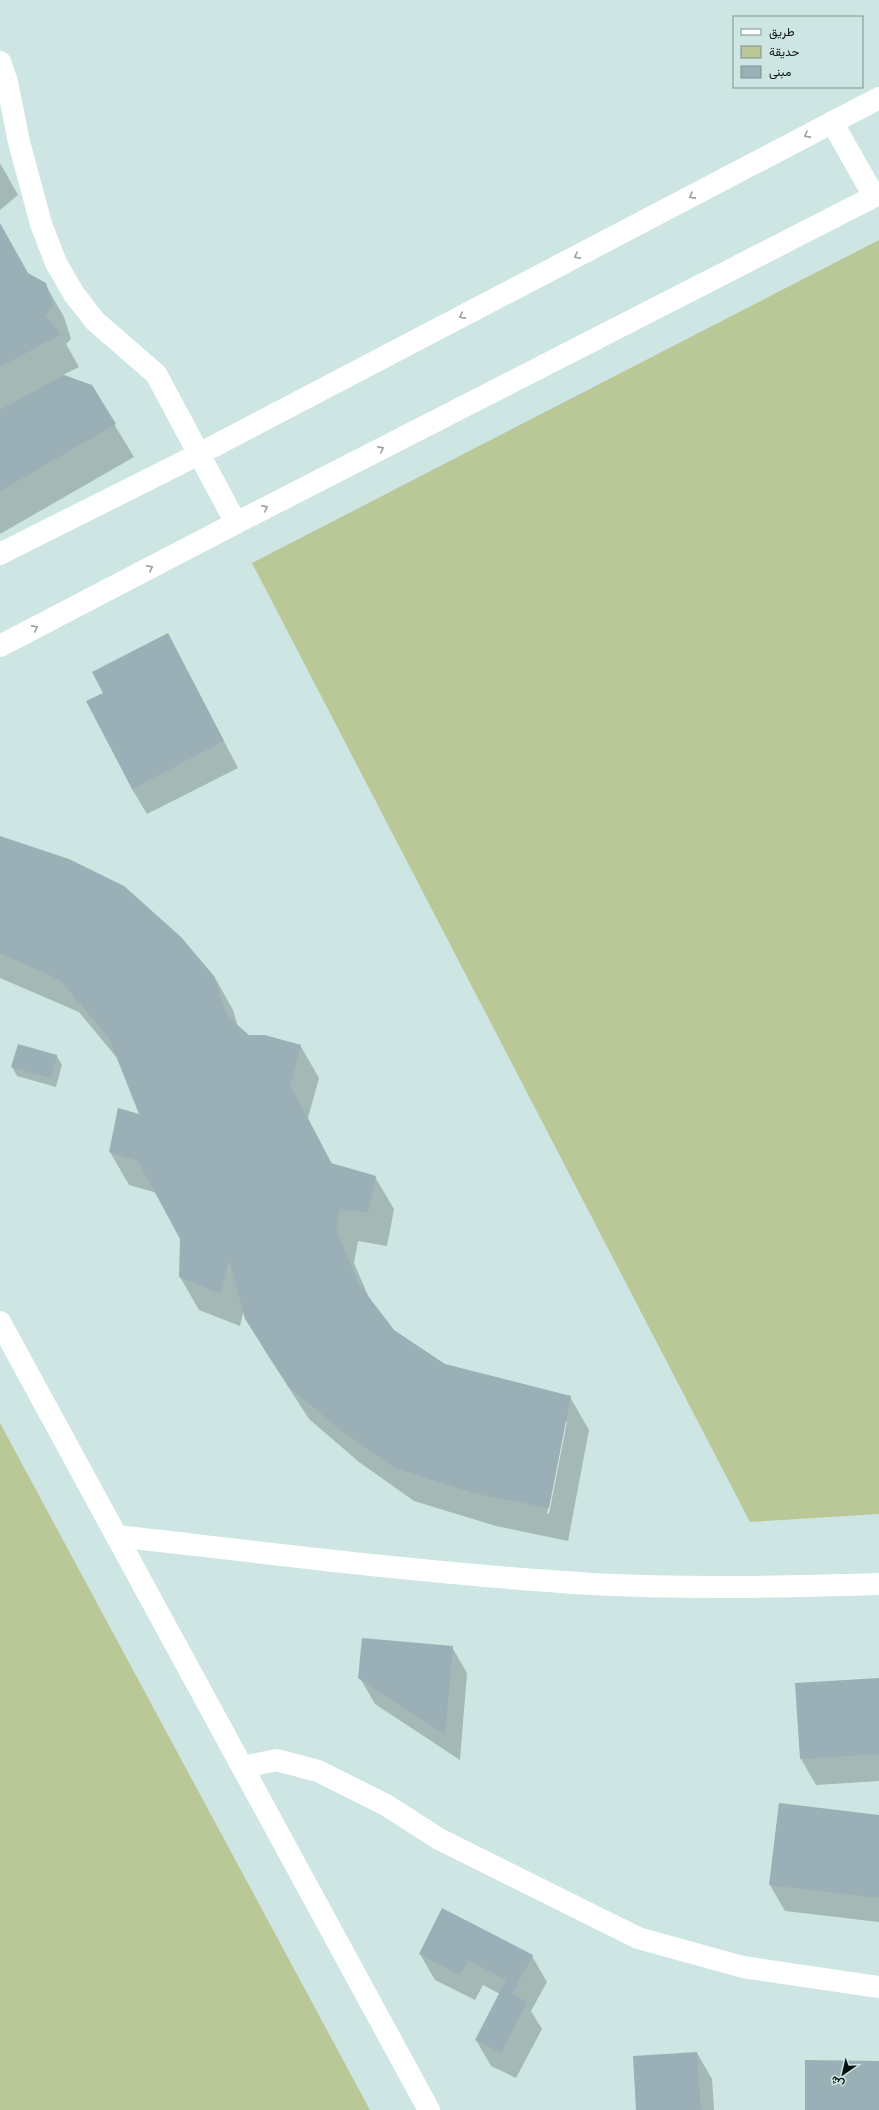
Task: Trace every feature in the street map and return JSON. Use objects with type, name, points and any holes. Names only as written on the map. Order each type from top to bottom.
[{"type":"street","points":[[0,62],[41,224],[56,263],[74,294],[95,321],[156,374],[236,523]]},
{"type":"street","points":[[0,554],[199,454],[879,98]]},
{"type":"street","points":[[0,646],[236,523],[876,195],[832,122]]},
{"type":"street","points":[[0,1322],[430,2110]]},
{"type":"street","points":[[117,1536],[382,1566],[592,1584],[771,1588],[879,1584]]},
{"type":"street","points":[[243,1767],[276,1760],[318,1771],[386,1804],[439,1839],[638,1938],[743,1967],[879,1987]]},
{"type":"green space","points":[[879,240],[879,1514],[750,1522],[252,563]]},
{"type":"green space","points":[[0,1423],[370,2110],[0,2110]]},
{"type":"building","points":[[0,223],[28,273],[46,283],[53,306],[45,315],[61,334],[0,367]]},
{"type":"building","points":[[64,375],[92,385],[116,424],[0,491],[0,410]]},
{"type":"building","points":[[168,633],[224,741],[132,789],[86,701],[103,693],[92,672]]},
{"type":"building","points":[[0,836],[69,859],[124,886],[181,937],[214,976],[227,1016],[249,1035],[265,1035],[301,1045],[290,1085],[331,1163],[376,1176],[368,1213],[340,1209],[336,1230],[359,1284],[394,1330],[445,1364],[571,1396],[549,1508],[477,1494],[395,1468],[339,1429],[289,1387],[245,1319],[229,1259],[221,1294],[179,1277],[180,1239],[138,1161],[109,1152],[118,1108],[139,1114],[109,1038],[60,980],[0,953]]},
{"type":"building","points":[[18,1044],[57,1055],[51,1078],[11,1067]]},
{"type":"building","points":[[362,1638],[453,1646],[445,1735],[358,1678]]},
{"type":"building","points":[[879,1678],[879,1754],[800,1759],[795,1683]]},
{"type":"building","points":[[779,1803],[879,1815],[879,1898],[769,1885]]},
{"type":"building","points":[[442,1908],[533,1955],[512,1994],[527,2002],[501,2053],[475,2040],[506,1980],[468,1960],[460,1975],[419,1954]]},
{"type":"building","points":[[697,2052],[701,2110],[636,2110],[633,2056]]},
{"type":"building","points":[[805,2060],[879,2061],[879,2110],[805,2110]]}]
